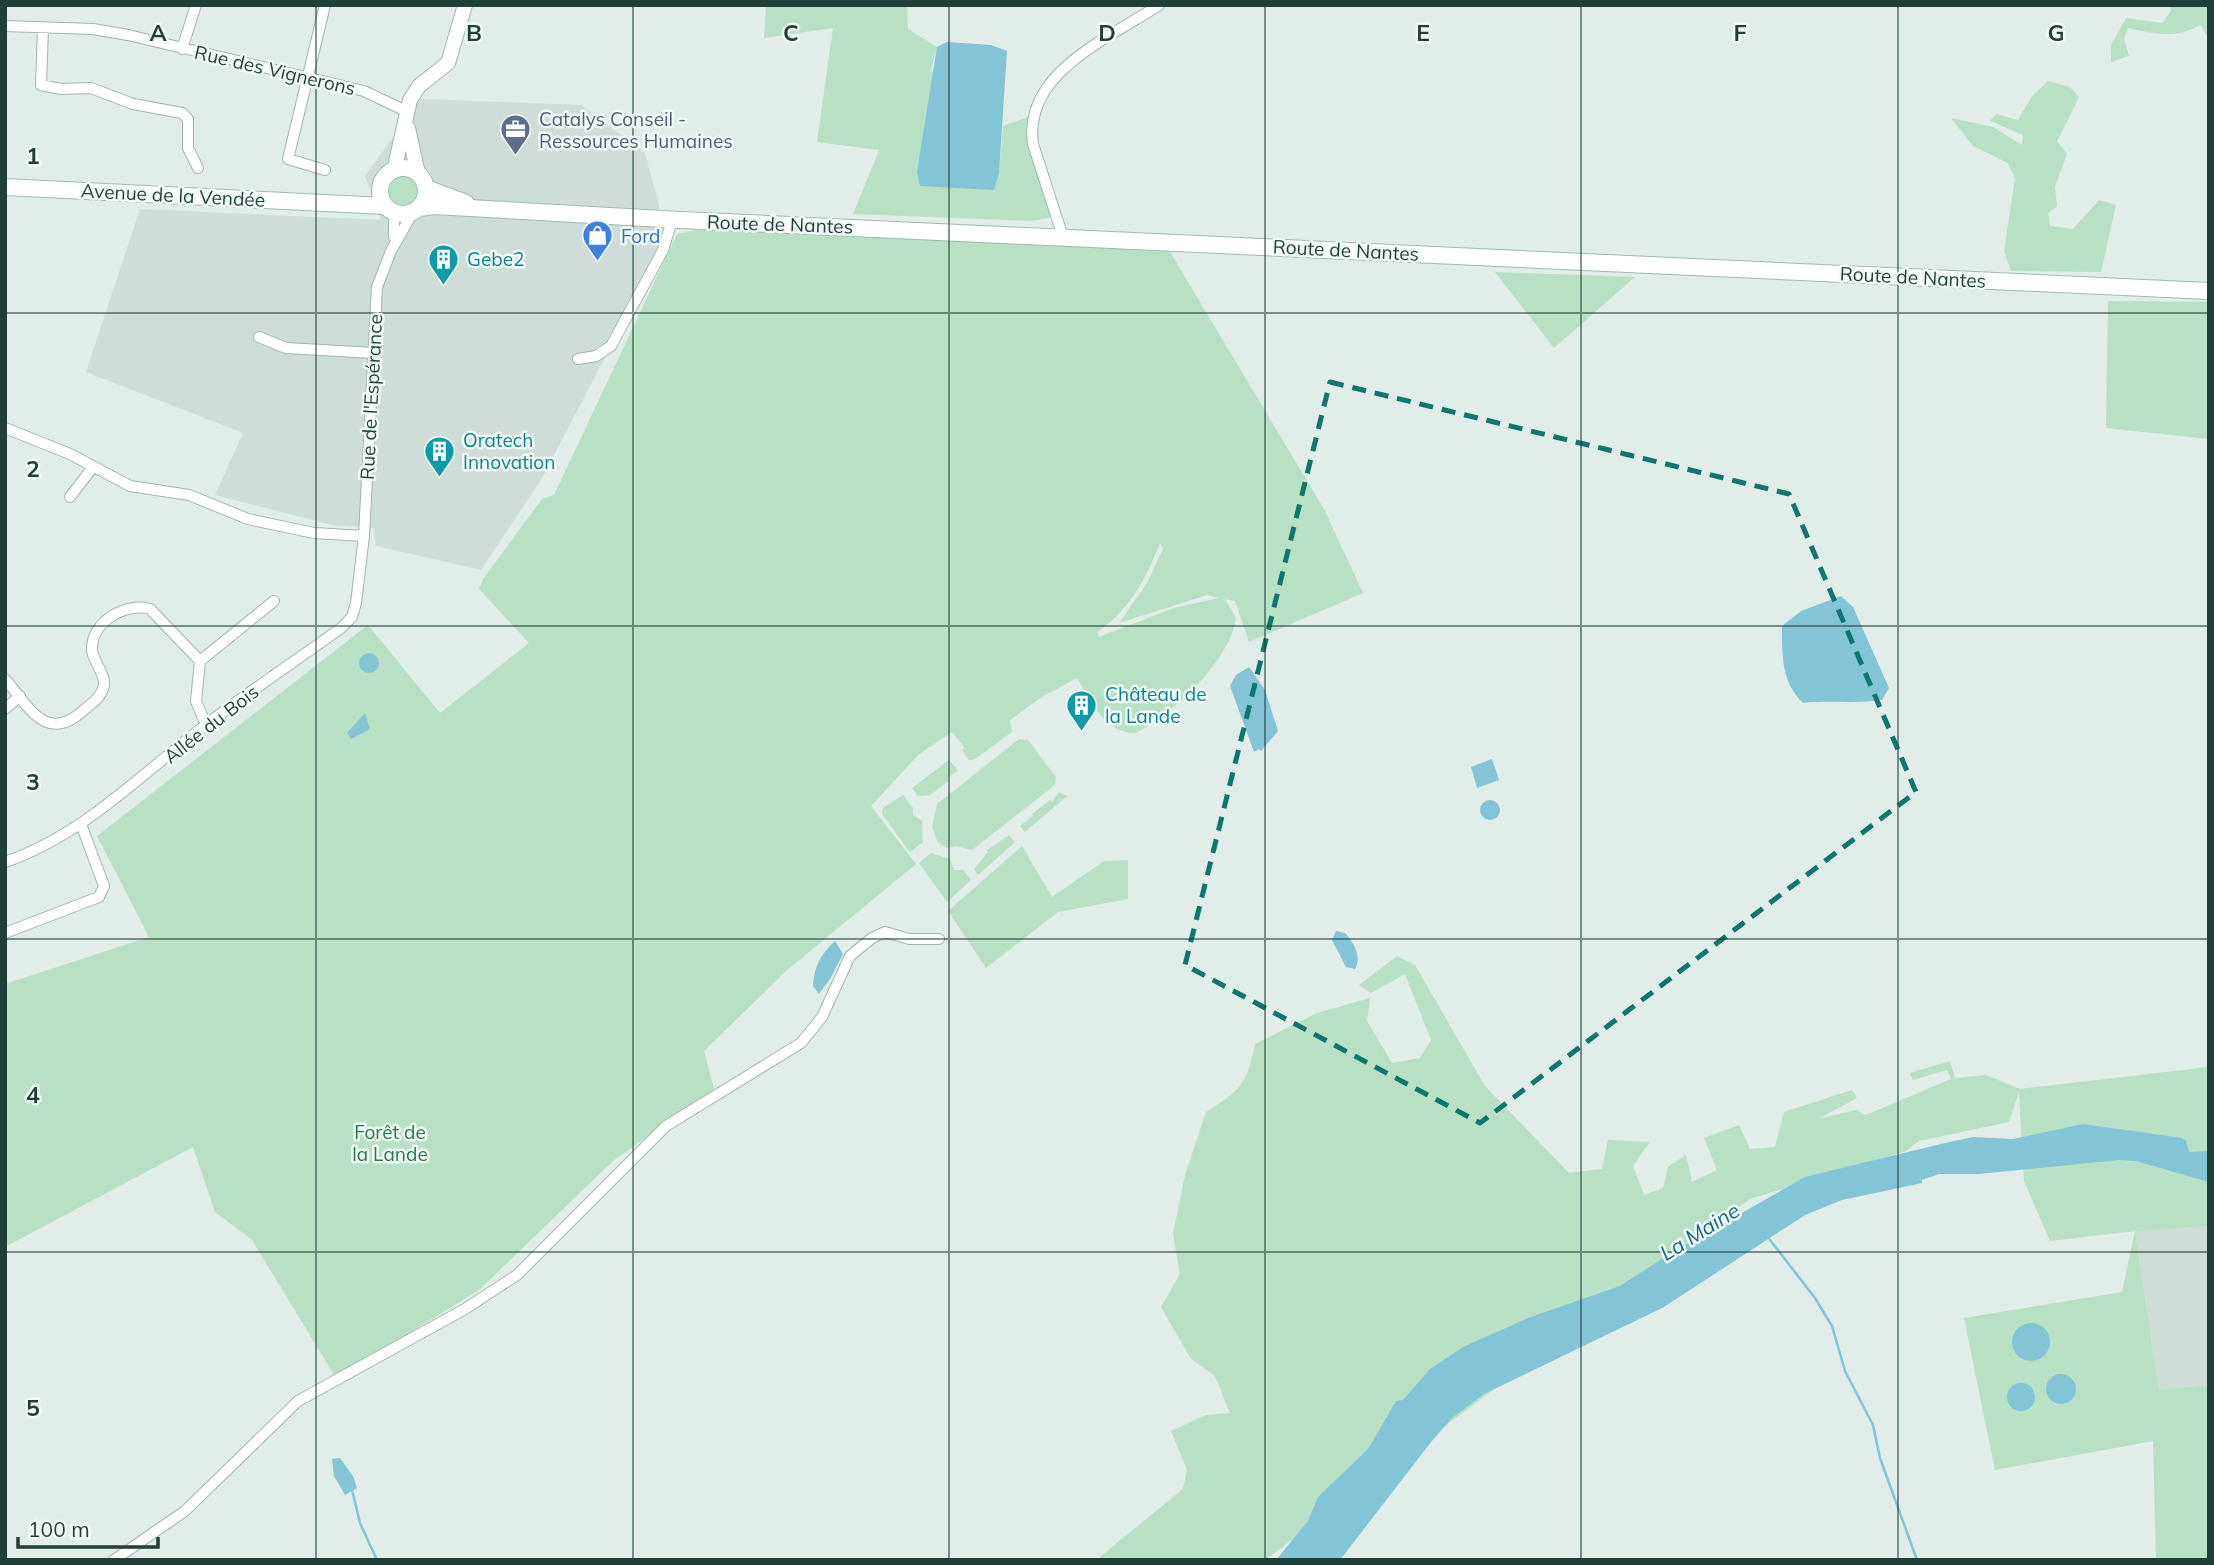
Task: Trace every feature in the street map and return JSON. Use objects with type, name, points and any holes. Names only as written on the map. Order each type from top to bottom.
[{"type":"main road","points":[[406,169],[422,181],[416,210],[390,209],[381,188],[383,181],[394,171],[406,169]]},
{"type":"main road","name":"Route de Nantes","points":[[422,181],[484,209]]},
{"type":"main road","name":"Avenue de la Vendée","points":[[5,187],[341,203],[390,209]]},
{"type":"main road","name":"Avenue de la Vendée","points":[[341,203],[381,188]]},
{"type":"main road","name":"Route de Nantes","points":[[416,210],[484,209],[2209,291]]},
{"type":"street","points":[[182,49],[196,5]]},
{"type":"street","points":[[324,5],[288,159],[325,170]]},
{"type":"street","points":[[394,171],[413,93],[442,70],[453,53],[465,5]]},
{"type":"street","points":[[1063,237],[1033,144],[1033,116],[1049,84],[1067,65],[1159,5]]},
{"type":"street","name":"Rue des Vignerons","points":[[5,26],[102,30],[364,91],[407,116]]},
{"type":"street","points":[[43,28],[41,85],[61,89],[91,88],[133,104],[182,113],[188,119],[188,148],[198,168]]},
{"type":"street","points":[[407,116],[422,181]]},
{"type":"street","name":"Rue de l'Espérance","points":[[363,541],[377,287],[395,234],[390,209]]},
{"type":"street","name":"Rue de l'Espérance","points":[[391,251],[416,210]]},
{"type":"street","points":[[578,359],[596,356],[611,346],[663,250],[672,220]]},
{"type":"street","points":[[258,337],[275,346],[286,348],[374,353]]},
{"type":"street","points":[[5,428],[55,447],[130,486],[189,495],[248,519],[363,541]]},
{"type":"street","points":[[70,498],[93,467]]},
{"type":"street","name":"Allée du Bois","points":[[5,862],[81,824],[113,802],[206,725],[341,628],[352,617],[363,541]]},
{"type":"street","points":[[206,725],[196,701],[200,661],[274,601]]},
{"type":"street","points":[[5,679],[45,723],[63,726],[72,721],[99,697],[103,689],[104,682],[93,654],[95,637],[120,610],[132,606],[150,609],[200,661]]},
{"type":"street","points":[[5,709],[20,696]]},
{"type":"street","points":[[5,933],[99,897],[104,886],[81,824]]},
{"type":"street","points":[[114,1560],[186,1511],[298,1401],[498,1288],[532,1261],[666,1126],[802,1043],[822,1017],[850,956],[864,943],[887,932],[909,939],[939,939]]},
{"type":"highlighted area","points":[[1330,382],[1789,494],[1916,792],[1480,1123],[1185,965]]},
{"type":"shaded area","points":[[421,99],[581,105],[645,153],[659,205],[658,246],[616,336],[541,480],[481,570],[376,546],[374,528],[332,525],[215,495],[243,433],[86,372],[140,209],[381,220],[365,176]]},
{"type":"shaded area","points":[[2209,1226],[2209,1385],[2159,1390],[2135,1230]]},
{"type":"green space","points":[[766,5],[907,5],[908,29],[937,47],[931,70],[999,173],[1003,126],[1030,116],[1027,138],[1051,217],[1033,221],[853,214],[879,150],[817,142],[833,28],[764,38]]},
{"type":"green space","points":[[2170,5],[2209,5],[2209,40],[2201,25],[2174,34],[2128,28],[2124,39],[2129,56],[2111,62],[2111,45],[2126,18],[2162,23],[2171,11]]},
{"type":"green space","points":[[2048,81],[2070,87],[2079,97],[2057,141],[2067,154],[2055,186],[2057,207],[2048,213],[2050,226],[2073,229],[2099,200],[2116,205],[2101,272],[2011,271],[2004,251],[2015,179],[2008,163],[1973,146],[1951,118],[1993,127],[2022,145],[2023,135],[1990,121],[1996,114],[2018,120],[2032,96]]},
{"type":"green space","points":[[403,175],[414,180],[419,191],[414,202],[403,207],[392,202],[387,191],[392,180]]},
{"type":"green space","name":"Forêt de la Lande","points":[[696,230],[1068,237],[1170,252],[1324,509],[1363,593],[1249,642],[1235,601],[1225,599],[1236,618],[1223,652],[1183,699],[1136,733],[1125,732],[1107,722],[1077,678],[1040,698],[1010,720],[1012,732],[975,759],[969,760],[962,750],[965,748],[952,732],[918,755],[871,806],[916,864],[786,971],[704,1051],[714,1089],[613,1161],[479,1290],[336,1378],[252,1240],[215,1212],[193,1147],[5,1247],[5,984],[149,937],[97,836],[368,625],[440,713],[529,643],[479,589],[483,579],[542,499],[554,495],[677,234]],"holes":[[[1160,543],[1163,549],[1147,583],[1119,623],[1207,595],[1219,598],[1174,608],[1099,637],[1097,632],[1118,614],[1135,593]]]},
{"type":"green space","points":[[1495,272],[1635,277],[1554,348]]},
{"type":"green space","points":[[2108,301],[2209,302],[2209,439],[2106,428]]},
{"type":"green space","points":[[1019,739],[1028,740],[1056,777],[1055,785],[972,850],[957,846],[947,848],[938,843],[932,827],[937,804]]},
{"type":"green space","points":[[949,760],[958,770],[948,778],[949,781],[930,795],[918,796],[912,788]]},
{"type":"green space","points":[[1059,792],[1067,796],[1025,832],[1020,826],[1050,800],[1052,802]]},
{"type":"green space","points":[[903,795],[913,808],[913,815],[922,821],[923,842],[910,852],[882,814],[883,808]]},
{"type":"green space","points":[[1009,835],[1015,842],[978,875],[974,869],[987,850]]},
{"type":"green space","points":[[1022,846],[1052,897],[1104,861],[1128,860],[1128,899],[1058,912],[986,968],[948,911]]},
{"type":"green space","points":[[931,853],[950,859],[954,870],[963,870],[971,880],[947,902],[919,863]]},
{"type":"green space","points":[[1397,956],[1415,965],[1485,1086],[1569,1173],[1602,1169],[1608,1140],[1650,1142],[1633,1166],[1644,1195],[1663,1188],[1668,1167],[1686,1155],[1692,1182],[1717,1170],[1704,1138],[1739,1125],[1750,1149],[1775,1147],[1784,1112],[1852,1090],[1857,1098],[1818,1119],[1856,1110],[1866,1115],[1951,1079],[1947,1070],[1913,1080],[1910,1073],[1950,1061],[1955,1078],[1986,1075],[2020,1089],[2209,1067],[2209,1226],[2050,1241],[2024,1181],[2019,1092],[2009,1122],[1919,1141],[1906,1151],[1750,1199],[1265,1560],[1096,1560],[1183,1489],[1187,1470],[1171,1431],[1206,1415],[1230,1413],[1215,1376],[1191,1359],[1161,1307],[1180,1274],[1173,1234],[1185,1175],[1206,1112],[1240,1085],[1249,1069],[1255,1044],[1317,1013],[1370,998],[1367,1021],[1392,1063],[1420,1058],[1431,1040],[1405,974],[1371,993],[1359,985]]},
{"type":"green space","points":[[2135,1231],[2159,1390],[2209,1385],[2209,1560],[2156,1560],[2153,1441],[1995,1470],[1964,1318],[2122,1292]]},
{"type":"water","points":[[947,42],[991,45],[1007,51],[999,173],[994,190],[920,186],[917,172],[937,47]]},
{"type":"water","points":[[1841,596],[1853,607],[1889,688],[1882,700],[1803,703],[1790,686],[1784,667],[1782,626],[1801,611]]},
{"type":"water","points":[[369,653],[376,656],[379,663],[376,670],[369,673],[362,670],[359,663],[362,656]]},
{"type":"water","points":[[1249,667],[1265,690],[1278,731],[1261,751],[1259,749],[1254,752],[1230,686],[1236,675]]},
{"type":"water","points":[[365,713],[370,729],[351,739],[347,733]]},
{"type":"water","points":[[1492,759],[1499,780],[1477,788],[1471,767]]},
{"type":"water","points":[[1490,800],[1497,803],[1500,810],[1497,817],[1490,820],[1483,817],[1480,810],[1483,803]]},
{"type":"water","points":[[1336,931],[1345,933],[1354,946],[1358,960],[1355,969],[1346,967],[1332,940]]},
{"type":"water","points":[[835,941],[843,954],[819,994],[813,986],[815,972],[822,956]]},
{"type":"water","points":[[2083,1124],[2182,1138],[2186,1141],[2189,1152],[2209,1151],[2209,1182],[2136,1161],[2119,1160],[1979,1174],[1939,1174],[1922,1180],[1922,1183],[1842,1200],[1805,1215],[1664,1307],[1484,1394],[1452,1418],[1431,1442],[1340,1560],[1276,1560],[1308,1521],[1318,1497],[1368,1449],[1396,1401],[1403,1400],[1430,1369],[1463,1347],[1528,1318],[1620,1286],[1668,1255],[1805,1177],[1973,1137],[2013,1139]]},
{"type":"water","points":[[2031,1323],[2045,1328],[2050,1342],[2045,1356],[2031,1361],[2017,1356],[2012,1342],[2017,1328]]},
{"type":"water","points":[[2061,1374],[2072,1378],[2076,1389],[2072,1400],[2061,1404],[2050,1400],[2046,1389],[2050,1378]]},
{"type":"water","points":[[2021,1383],[2031,1387],[2035,1397],[2031,1407],[2021,1411],[2011,1407],[2007,1397],[2011,1387]]},
{"type":"water","points":[[340,1458],[353,1476],[357,1488],[345,1495],[334,1476],[332,1459]]},
{"type":"waterway","points":[[1767,1236],[1815,1298],[1832,1326],[1845,1371],[1873,1425],[1880,1458],[1917,1560]]},
{"type":"waterway","points":[[352,1490],[360,1523],[377,1560]]},
{"type":"place","name":"Catalys Conseil - Ressources Humaines","points":[[516,157]]},
{"type":"place","name":"Ford","points":[[598,263]]},
{"type":"place","name":"Gebe2","points":[[444,286]]},
{"type":"place","name":"Oratech Innovation","points":[[440,478]]},
{"type":"place","name":"Château de la Lande","points":[[1082,732]]},
{"type":"water label","name":"La Maine","points":[[1700,1232]]}]
